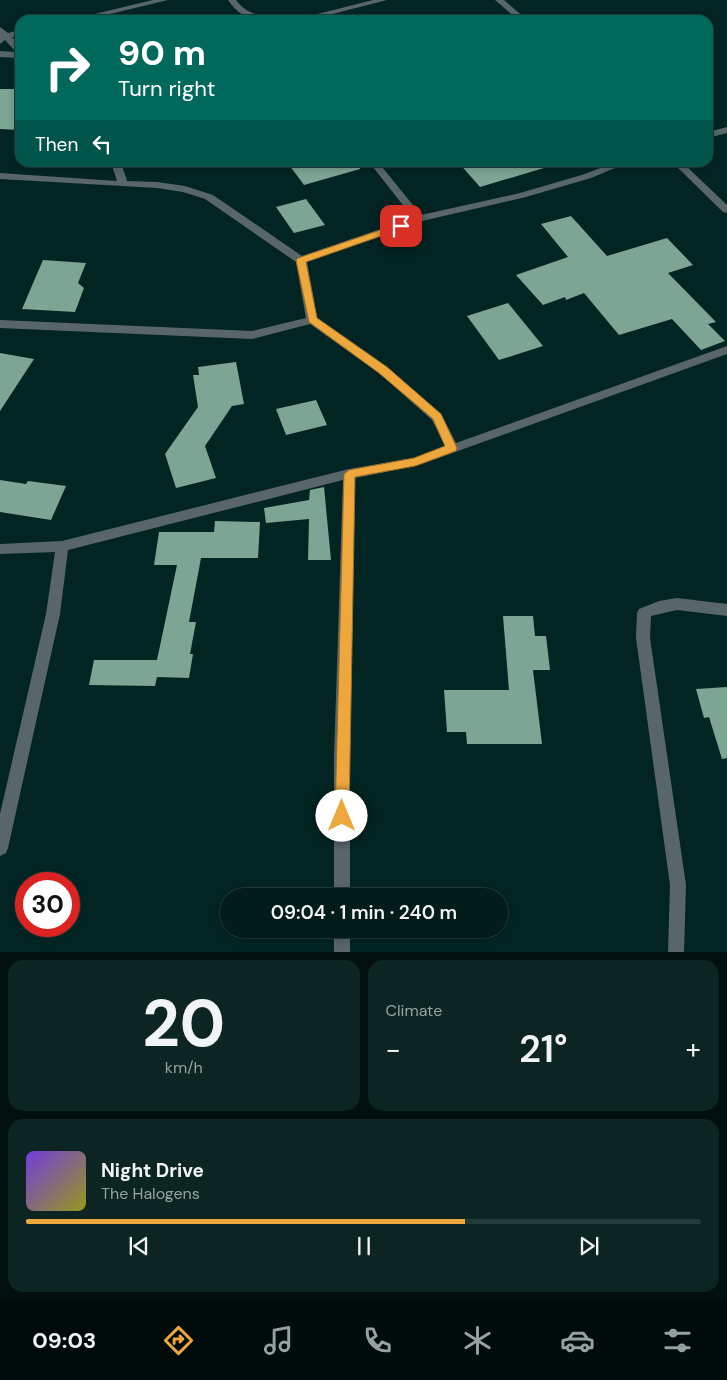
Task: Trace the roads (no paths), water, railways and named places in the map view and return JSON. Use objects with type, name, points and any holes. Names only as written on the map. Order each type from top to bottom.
[{"type":"street","points":[[96,15],[164,0]]},
{"type":"street","points":[[232,0],[237,7],[248,15]]},
{"type":"street","points":[[319,15],[383,0]]},
{"type":"street","points":[[499,0],[517,15]]},
{"type":"street","points":[[2,36],[15,34]]},
{"type":"street","points":[[2,36],[15,47]]},
{"type":"street","points":[[0,54],[15,55]]},
{"type":"street","points":[[713,134],[727,130]]},
{"type":"street","points":[[118,167],[123,184]]},
{"type":"street","points":[[377,167],[419,219]]},
{"type":"street","points":[[301,260],[419,219],[522,195],[588,176],[611,167]]},
{"type":"street","points":[[681,167],[727,210]]},
{"type":"street","points":[[0,176],[157,185],[185,189],[210,196],[233,215],[301,260],[312,320],[383,370],[438,417],[452,448]]},
{"type":"street","points":[[0,324],[252,334],[312,320]]},
{"type":"street","points":[[0,549],[62,546],[349,474],[415,462],[727,350]]},
{"type":"street","points":[[342,888],[342,757],[349,474]]},
{"type":"street","points":[[0,848],[4,806],[53,614],[62,546]]},
{"type":"street","points":[[676,952],[678,885],[643,638],[644,613],[659,607],[677,604],[727,610]]},
{"type":"street","points":[[342,938],[342,952]]}]
